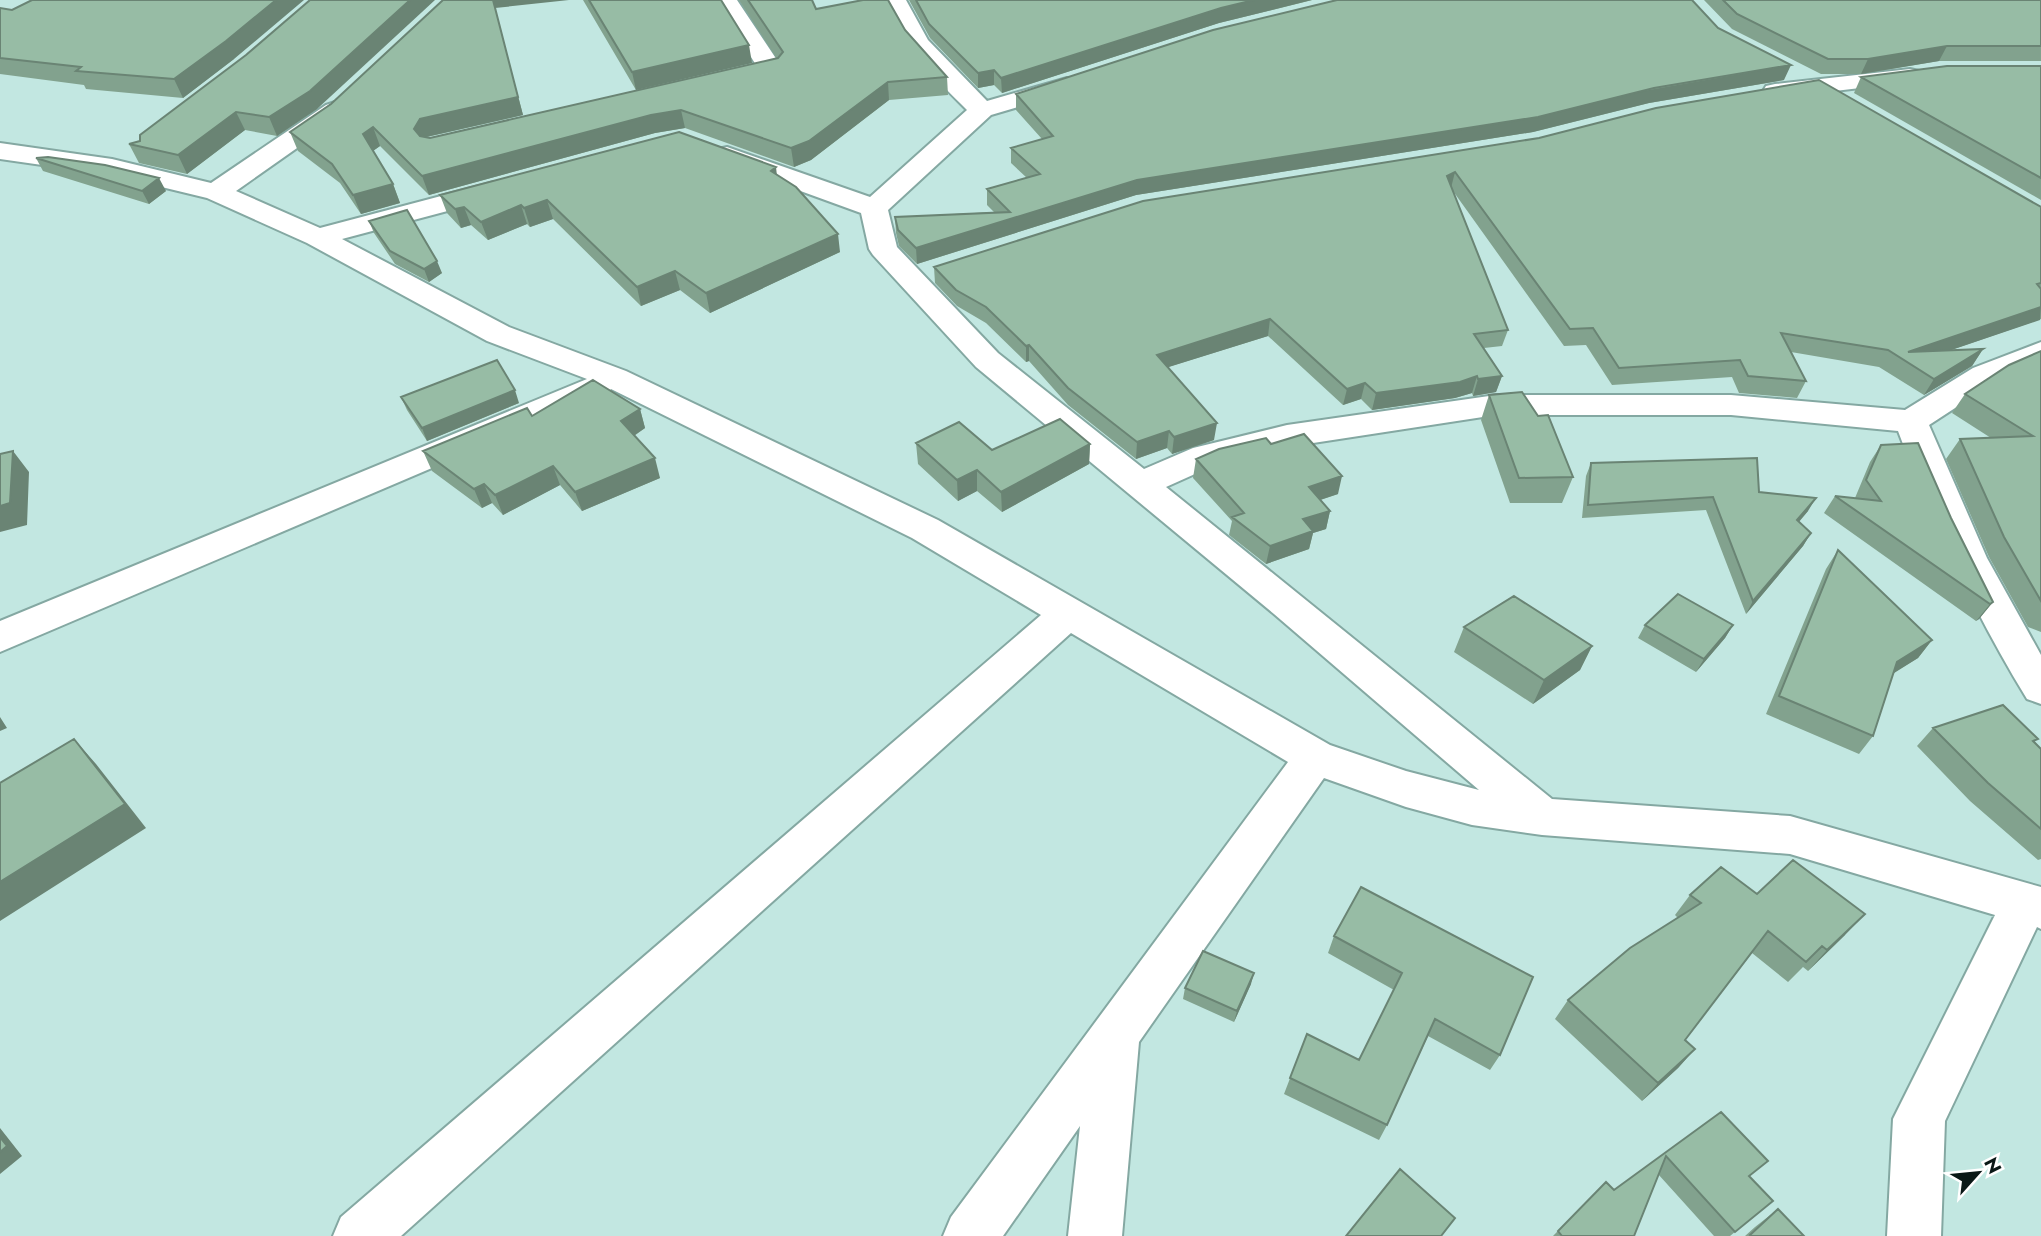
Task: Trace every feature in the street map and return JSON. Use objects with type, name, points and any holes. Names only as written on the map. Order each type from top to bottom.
[{"type":"street","points":[[704,84],[771,69],[726,0]]},
{"type":"street","points":[[895,0],[926,53],[982,110]]},
{"type":"street","points":[[1781,66],[1854,106]]},
{"type":"street","points":[[1752,96],[1816,84],[1861,84],[1939,71]]},
{"type":"street","points":[[874,208],[982,110],[1085,79]]},
{"type":"street","points":[[216,192],[328,116],[356,91]]},
{"type":"street","points":[[697,144],[874,208]]},
{"type":"street","points":[[112,167],[134,150]]},
{"type":"street","points":[[0,151],[112,167],[216,192],[317,237],[498,334],[615,378],[925,529],[1315,757],[1406,789],[1472,807],[1542,817],[1790,835],[2033,905],[1919,1119],[1914,1236]]},
{"type":"street","points":[[317,237],[516,184]]},
{"type":"street","points":[[874,208],[883,249],[923,275],[986,360],[1287,604],[1542,817]]},
{"type":"street","points":[[1138,485],[1205,456],[1287,436],[1496,405],[1731,405],[1911,421],[1984,375],[2041,352]]},
{"type":"street","points":[[0,637],[615,378]]},
{"type":"street","points":[[1911,421],[1935,483],[1975,571],[2041,688]]},
{"type":"street","points":[[360,1236],[1069,612]]},
{"type":"street","points":[[970,1236],[1114,1040],[1315,757]]},
{"type":"street","points":[[1096,1236],[1114,1040]]},
{"type":"building","points":[[32,0],[276,0],[174,79],[76,71],[81,67],[0,58],[0,8],[12,10]]},
{"type":"building","points":[[310,0],[410,0],[310,91],[269,117],[236,112],[178,155],[129,144],[140,141],[140,135],[246,55]]},
{"type":"building","points":[[443,0],[493,0],[518,97],[420,119],[414,129],[420,136],[430,138],[778,58],[783,52],[748,0],[812,0],[816,9],[863,0],[888,0],[905,30],[947,77],[888,82],[809,141],[791,148],[681,110],[651,115],[422,176],[373,127],[363,134],[393,184],[353,195],[332,164],[290,132],[331,104]]},
{"type":"building","points":[[589,0],[721,0],[749,45],[632,72]]},
{"type":"building","points":[[916,0],[1254,0],[1001,78],[994,70],[978,73],[929,24]]},
{"type":"building","points":[[1337,0],[1692,0],[1718,28],[1791,65],[1654,88],[1538,117],[1137,180],[916,248],[898,230],[895,217],[1010,212],[987,189],[1040,174],[1011,148],[1053,136],[1016,94],[1213,30]]},
{"type":"building","points":[[1723,0],[2041,0],[2041,46],[1947,46],[1868,59],[1828,59],[1737,14]]},
{"type":"building","points":[[1947,66],[2041,66],[2041,178],[1861,77]]},
{"type":"building","points":[[1819,80],[2041,207],[2041,283],[2037,284],[2041,289],[2041,307],[1908,352],[1983,349],[1934,379],[1888,350],[1781,333],[1806,381],[1748,376],[1740,360],[1619,368],[1593,328],[1570,329],[1455,172],[1447,176],[1508,330],[1474,334],[1502,376],[1478,379],[1477,376],[1460,382],[1376,393],[1365,383],[1347,389],[1270,319],[1157,355],[1217,423],[1174,437],[1169,431],[1137,442],[1068,388],[1029,345],[1026,346],[986,307],[956,290],[934,267],[1143,201],[1539,138],[1656,108]]},
{"type":"building","points":[[679,132],[776,167],[771,171],[796,187],[838,234],[706,293],[675,271],[637,287],[547,200],[524,208],[521,205],[481,222],[464,207],[455,209],[440,195]]},
{"type":"building","points":[[48,157],[105,165],[159,178],[142,191],[36,158]]},
{"type":"building","points":[[407,210],[437,261],[424,269],[390,251],[369,221]]},
{"type":"building","points":[[2041,351],[2041,601],[2004,537],[1960,439],[2033,436],[1965,394],[2009,365]]},
{"type":"building","points":[[497,360],[515,390],[422,428],[401,397]]},
{"type":"building","points":[[593,380],[640,409],[621,421],[655,458],[575,492],[553,466],[495,495],[484,484],[474,489],[423,451],[527,408],[532,416]]},
{"type":"building","points":[[1522,392],[1538,416],[1548,415],[1573,477],[1519,478],[1489,395]]},
{"type":"building","points":[[1060,419],[1090,444],[1001,492],[977,470],[957,480],[916,443],[959,422],[992,450]]},
{"type":"building","points":[[1304,434],[1342,476],[1309,487],[1330,511],[1303,519],[1313,531],[1270,546],[1232,517],[1244,513],[1196,459],[1219,449],[1266,438],[1271,444]]},
{"type":"building","points":[[1918,443],[1951,518],[1993,602],[1990,604],[1835,496],[1881,501],[1866,480],[1881,445]]},
{"type":"building","points":[[13,451],[10,503],[0,506],[0,454]]},
{"type":"building","points":[[1757,458],[1759,492],[1816,498],[1797,520],[1811,533],[1753,601],[1713,497],[1588,505],[1591,463]]},
{"type":"building","points":[[1838,550],[1932,640],[1897,662],[1873,736],[1779,696]]},
{"type":"building","points":[[1678,594],[1733,625],[1704,659],[1645,625]]},
{"type":"building","points":[[1514,596],[1592,646],[1544,680],[1464,627]]},
{"type":"building","points":[[2003,705],[2038,739],[2033,741],[2041,749],[2041,829],[1988,783],[1933,728]]},
{"type":"building","points":[[74,739],[125,804],[0,882],[0,783]]},
{"type":"building","points":[[1793,860],[1865,914],[1827,950],[1822,946],[1806,962],[1768,931],[1685,1040],[1695,1049],[1658,1083],[1568,1000],[1630,948],[1701,903],[1690,895],[1721,867],[1757,894]]},
{"type":"building","points":[[1361,887],[1533,977],[1500,1055],[1435,1019],[1387,1125],[1290,1078],[1307,1034],[1359,1060],[1402,973],[1334,936]]},
{"type":"building","points":[[1203,951],[1254,973],[1237,1011],[1185,988]]},
{"type":"building","points":[[1721,1112],[1768,1161],[1749,1176],[1773,1201],[1735,1232],[1666,1156],[1634,1236],[1562,1236],[1558,1231],[1606,1182],[1614,1190]]},
{"type":"building","points":[[0,1137],[7,1146],[0,1152]]},
{"type":"building","points":[[1400,1169],[1455,1218],[1441,1236],[1346,1236]]},
{"type":"building","points":[[1778,1209],[1804,1236],[1750,1235]]}]
